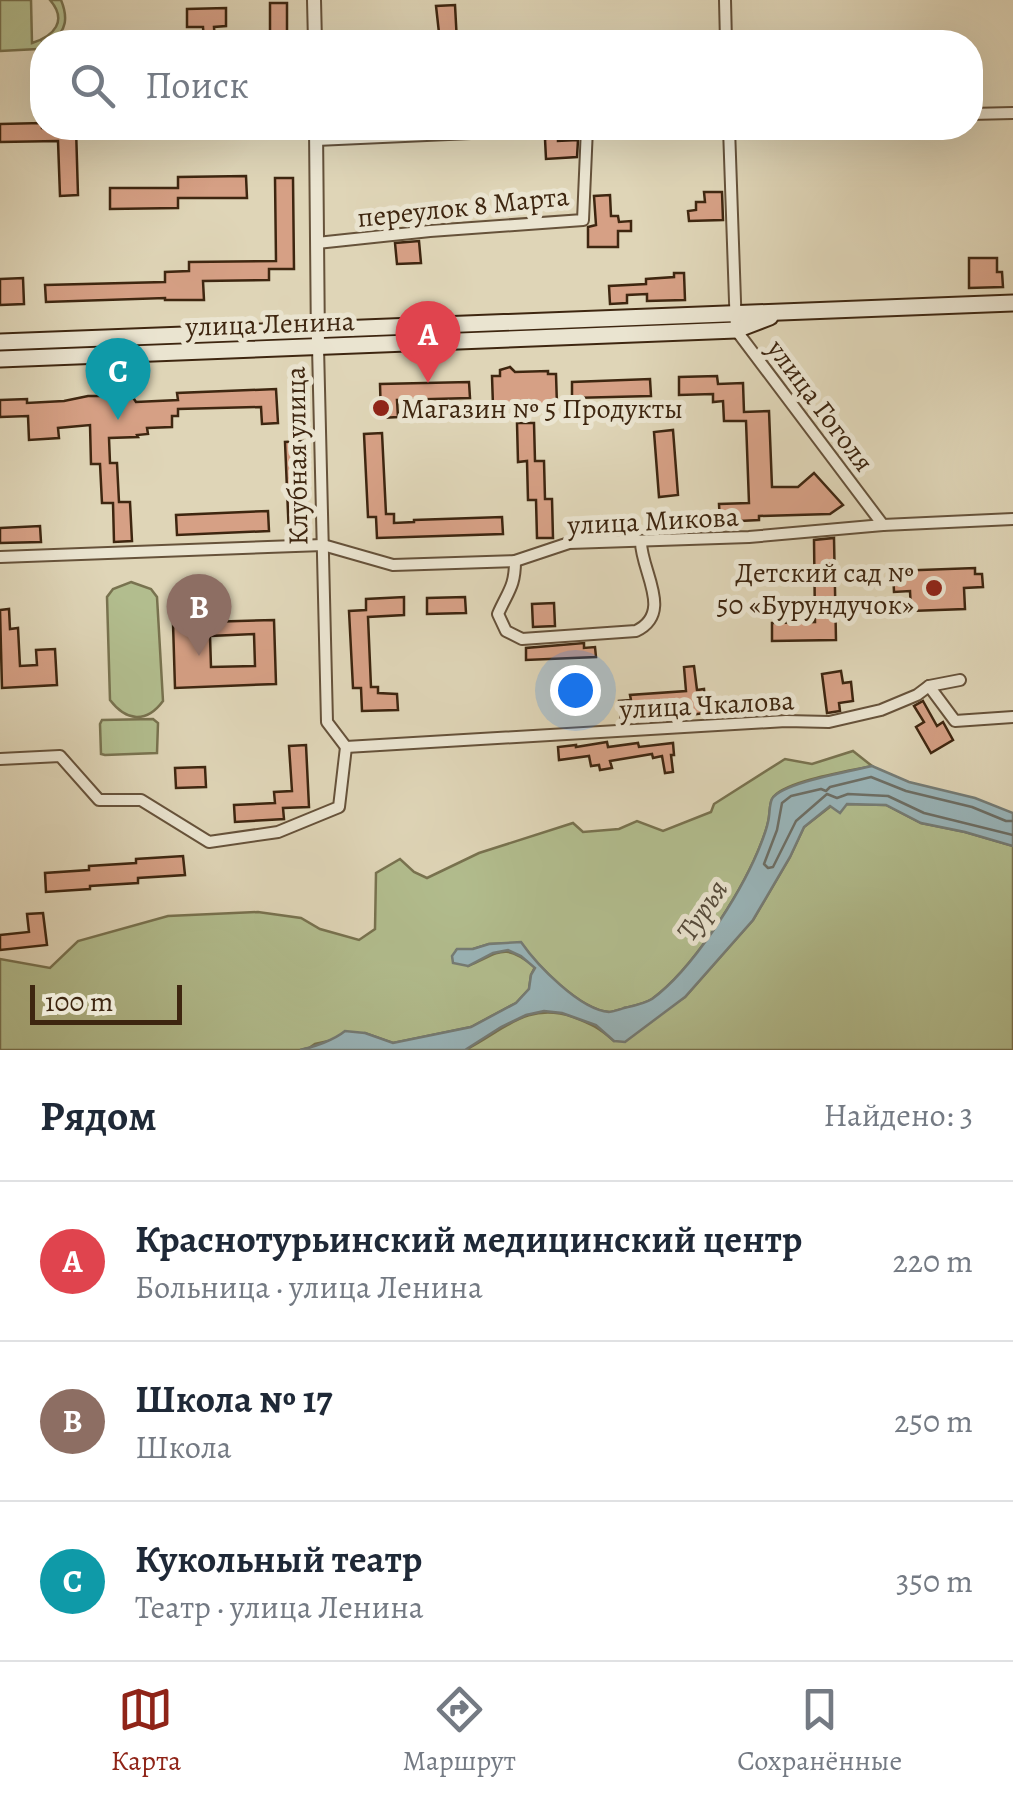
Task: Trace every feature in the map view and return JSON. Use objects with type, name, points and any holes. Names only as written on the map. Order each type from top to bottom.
[{"type":"main road","name":"улица Ленина","points":[[0,342],[318,338],[736,322],[778,313],[1013,303]]},
{"type":"main road","name":"улица Ленина","points":[[0,359],[318,338]]},
{"type":"street","points":[[314,0],[315,30]]},
{"type":"street","points":[[725,0],[726,30]]},
{"type":"street","points":[[983,114],[1013,113]]},
{"type":"street","name":"Клубная улица","points":[[316,140],[328,722],[346,746]]},
{"type":"street","name":"переулок 8 Марта","points":[[317,243],[583,220],[585,140]]},
{"type":"street","points":[[729,140],[736,322]]},
{"type":"street","name":"улица Гоголя","points":[[736,322],[883,525]]},
{"type":"street","name":"улица Микова","points":[[0,557],[323,544],[393,565],[515,562],[569,543],[749,537],[1013,519]]},
{"type":"street","points":[[515,562],[515,583],[498,614],[506,631],[522,639],[636,631],[651,621],[656,610],[641,542]]},
{"type":"street","name":"улица Чкалова","points":[[346,746],[786,721],[829,722],[881,710],[929,686],[960,680]]},
{"type":"street","points":[[929,686],[955,721],[1013,717]]},
{"type":"street","points":[[0,759],[60,756],[99,800],[141,800],[209,842],[278,832],[339,807],[346,746]]},
{"type":"green space","points":[[0,0],[31,0],[30,49],[0,51]]},
{"type":"green space","points":[[50,0],[61,0],[65,12],[63,28],[54,30],[58,15]]},
{"type":"green space","points":[[131,582],[151,589],[157,597],[163,701],[150,714],[136,717],[110,700],[107,597],[113,589]]},
{"type":"green space","points":[[153,719],[158,723],[157,753],[101,754],[102,720]]},
{"type":"green space","points":[[853,751],[872,766],[802,782],[772,799],[758,851],[727,910],[683,970],[642,1004],[610,1012],[598,1009],[560,985],[521,943],[489,944],[457,950],[468,966],[509,952],[535,967],[529,989],[516,1003],[471,1027],[393,1043],[365,1033],[300,1050],[0,1050],[0,959],[50,968],[78,941],[168,916],[258,912],[301,918],[320,929],[359,940],[375,929],[376,873],[400,859],[427,878],[479,853],[573,823],[583,832],[619,829],[637,821],[663,831],[711,812],[714,804],[785,759],[812,764]]},
{"type":"green space","points":[[886,805],[921,823],[1013,846],[1013,1050],[465,1050],[516,1020],[542,1013],[580,1020],[614,1041],[685,997],[753,920],[804,827],[831,806]]},
{"type":"water","points":[[872,766],[909,782],[975,798],[1013,813],[1013,846],[921,823],[886,805],[847,804],[840,813],[830,806],[804,827],[753,920],[685,997],[625,1042],[614,1041],[596,1025],[544,1011],[501,1027],[465,1050],[300,1050],[345,1031],[393,1043],[471,1027],[516,1003],[529,989],[535,968],[521,956],[508,950],[468,966],[453,963],[457,949],[489,944],[521,942],[560,985],[598,1009],[610,1012],[649,1001],[683,970],[727,910],[758,851],[772,799],[802,783]]},
{"type":"building","points":[[270,3],[287,3],[287,30],[270,30]]},
{"type":"building","points":[[455,5],[456,30],[439,30],[436,6]]},
{"type":"building","points":[[226,8],[226,26],[214,30],[187,27],[187,9]]},
{"type":"building","points":[[30,123],[30,140],[76,140],[78,195],[60,196],[58,141],[0,142],[0,124]]},
{"type":"building","points":[[545,140],[578,140],[577,157],[546,159]]},
{"type":"building","points":[[246,176],[247,198],[178,198],[178,208],[110,209],[110,188],[178,188],[178,177]]},
{"type":"building","points":[[275,178],[293,178],[294,269],[269,269],[269,280],[203,281],[204,300],[46,302],[45,285],[165,282],[165,272],[189,271],[189,262],[276,261]]},
{"type":"building","points":[[704,192],[722,192],[723,220],[689,221],[688,211],[696,210],[696,202],[705,202]]},
{"type":"building","points":[[610,195],[611,216],[618,216],[619,222],[631,221],[631,231],[618,231],[618,247],[588,247],[588,227],[596,225],[594,196]]},
{"type":"building","points":[[419,241],[421,263],[397,264],[395,243]]},
{"type":"building","points":[[969,258],[997,258],[1003,287],[969,288]]},
{"type":"building","points":[[674,273],[684,273],[685,300],[647,301],[647,294],[627,295],[627,303],[610,304],[609,286],[646,284],[646,279],[674,277]]},
{"type":"building","points":[[23,278],[24,304],[0,305],[0,279]]},
{"type":"building","points":[[510,367],[515,372],[556,374],[557,406],[493,406],[492,376],[500,376],[500,370]]},
{"type":"building","points":[[717,376],[718,384],[743,383],[744,412],[769,411],[772,487],[798,487],[814,473],[843,505],[830,514],[759,516],[759,520],[720,522],[719,504],[749,503],[746,421],[724,421],[723,401],[713,402],[713,394],[679,395],[679,377]]},
{"type":"building","points":[[650,379],[651,396],[572,398],[572,382]]},
{"type":"building","points":[[469,382],[470,398],[397,400],[398,417],[381,418],[380,384]]},
{"type":"building","points":[[276,389],[278,423],[262,424],[261,407],[178,409],[178,416],[172,416],[172,427],[147,428],[148,434],[138,437],[109,438],[110,463],[117,463],[119,502],[130,502],[132,541],[114,542],[113,503],[102,503],[100,464],[91,464],[90,425],[58,428],[59,438],[29,440],[28,416],[0,417],[0,400],[27,399],[27,403],[132,396],[136,402],[178,400],[177,393]]},
{"type":"building","points":[[517,423],[534,423],[535,461],[544,461],[545,499],[552,499],[553,538],[537,538],[536,500],[528,500],[527,461],[518,462]]},
{"type":"building","points":[[673,430],[678,495],[659,497],[654,432]]},
{"type":"building","points":[[382,433],[386,514],[394,514],[394,523],[502,517],[503,534],[377,538],[376,517],[368,517],[364,434]]},
{"type":"building","points":[[303,441],[307,536],[289,536],[285,442]]},
{"type":"building","points":[[268,511],[269,531],[177,535],[176,515]]},
{"type":"building","points":[[40,526],[41,542],[0,543],[0,528]]},
{"type":"building","points":[[834,538],[836,640],[772,641],[772,623],[815,622],[814,540]]},
{"type":"building","points":[[975,568],[975,574],[982,574],[983,587],[964,588],[965,609],[911,611],[910,591],[894,592],[893,571]]},
{"type":"building","points":[[404,597],[404,615],[368,617],[371,687],[378,687],[378,693],[397,694],[398,710],[362,711],[361,688],[353,688],[349,611],[366,610],[366,599]]},
{"type":"building","points":[[465,597],[466,613],[427,614],[427,598]]},
{"type":"building","points":[[554,603],[555,626],[533,627],[532,604]]},
{"type":"building","points":[[9,609],[10,629],[18,628],[20,666],[37,665],[36,650],[55,649],[57,685],[2,688],[0,610]]},
{"type":"building","points":[[274,620],[276,684],[175,688],[173,623]],"holes":[[[254,634],[255,666],[211,667],[210,636]]]},
{"type":"building","points":[[584,643],[584,648],[595,647],[596,657],[526,660],[526,648]]},
{"type":"building","points":[[694,666],[697,690],[704,689],[705,702],[718,701],[720,711],[674,717],[673,706],[645,709],[646,718],[621,721],[619,701],[631,700],[630,695],[686,691],[684,667]]},
{"type":"building","points":[[841,671],[843,683],[851,682],[853,701],[839,703],[840,711],[827,713],[822,674]]},
{"type":"building","points":[[923,701],[937,726],[943,722],[953,740],[931,753],[916,727],[924,722],[914,706]]},
{"type":"building","points":[[607,742],[608,747],[673,743],[673,772],[665,773],[662,756],[653,758],[652,754],[610,761],[612,768],[600,770],[599,765],[591,766],[589,756],[559,760],[558,747]]},
{"type":"building","points":[[306,745],[309,807],[283,808],[284,819],[235,822],[234,805],[275,803],[274,792],[292,791],[289,746]]},
{"type":"building","points":[[205,767],[206,787],[176,788],[175,768]]},
{"type":"building","points":[[183,856],[185,875],[46,892],[45,873]]},
{"type":"building","points":[[43,913],[47,945],[0,950],[0,935],[29,932],[27,914]]},
{"type":"place","name":"Краснотурьинский медицинский центр","points":[[428,383]]},
{"type":"place","name":"Магазин № 5 Продукты","points":[[381,408]]},
{"type":"place","name":"Кукольный театр","points":[[118,420]]},
{"type":"place","name":"Детский сад № 50 «Бурундучок»","points":[[934,588]]},
{"type":"place","name":"Школа № 17","points":[[199,656]]},
{"type":"water label","name":"Турья","points":[[702,910]]}]
